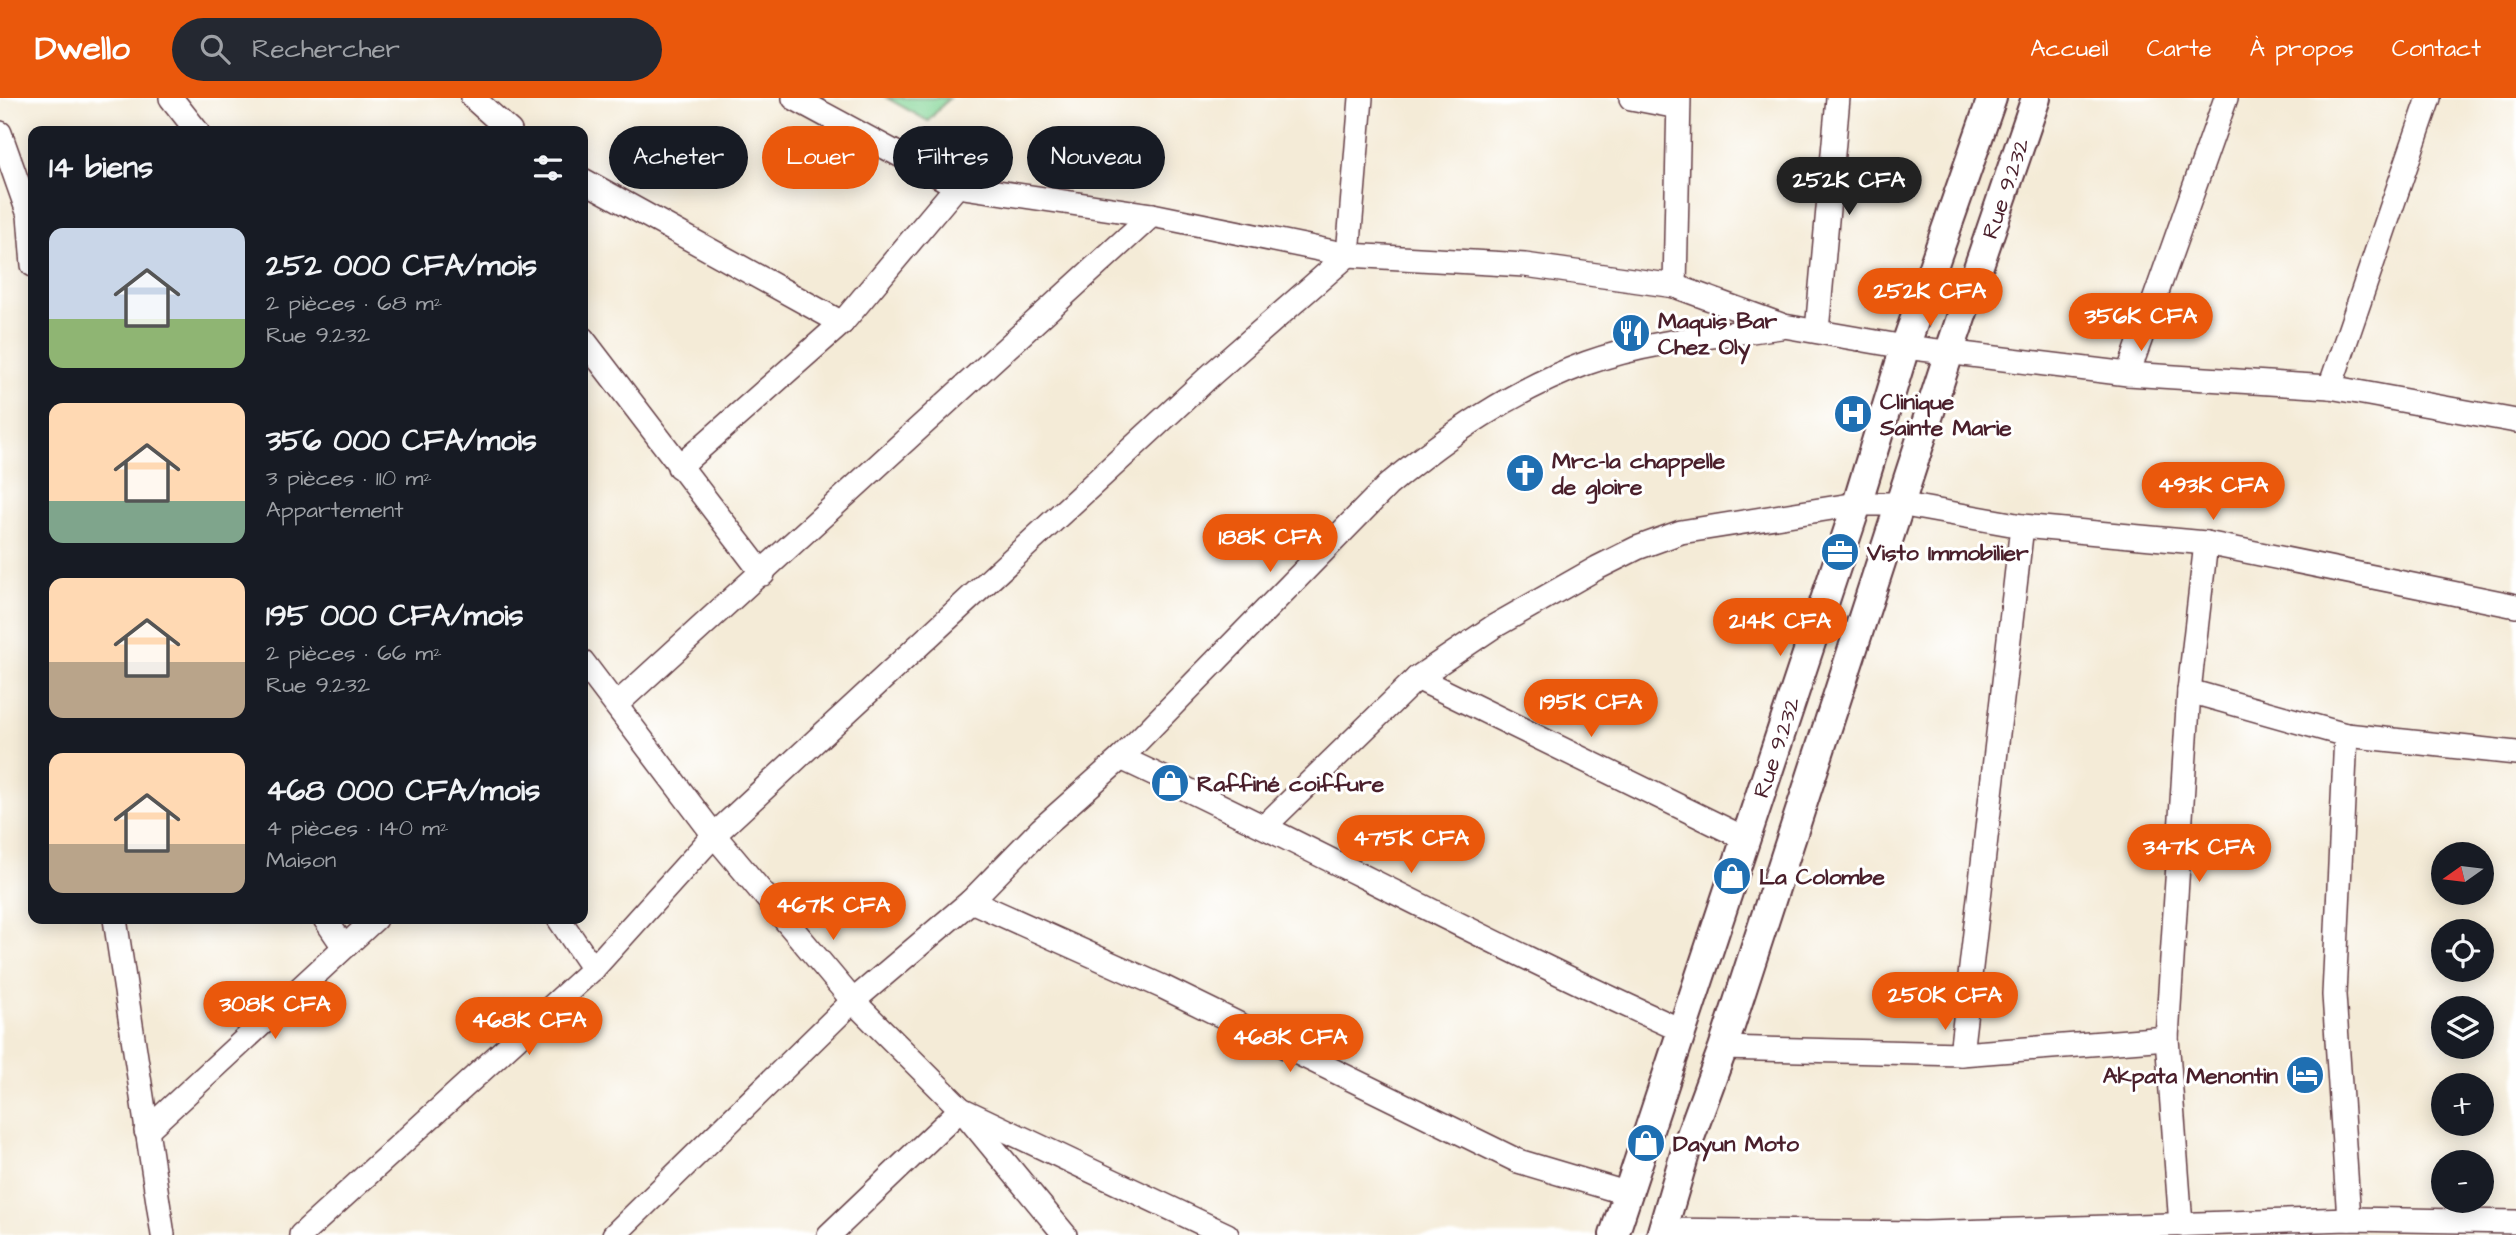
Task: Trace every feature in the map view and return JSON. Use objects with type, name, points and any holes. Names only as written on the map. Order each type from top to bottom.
[{"type":"street","points":[[171,98],[193,126]]},
{"type":"street","points":[[473,98],[504,126]]},
{"type":"street","points":[[794,98],[893,151]]},
{"type":"street","points":[[301,1235],[593,969],[714,835],[1202,384],[1348,256],[1361,98]]},
{"type":"street","points":[[1631,98],[1679,103],[1675,286]]},
{"type":"street","points":[[1817,331],[1838,98]]},
{"type":"street","name":"Rue 9.232","points":[[1614,1235],[1857,504],[1905,348],[1992,98]]},
{"type":"street","name":"Rue 9.232","points":[[1661,1233],[1689,1140],[1723,1048],[1899,504],[2036,98]]},
{"type":"street","points":[[2128,374],[2226,98]]},
{"type":"street","points":[[2330,387],[2429,98]]},
{"type":"street","points":[[0,133],[28,209]]},
{"type":"street","points":[[588,183],[842,323]]},
{"type":"street","points":[[679,467],[842,323],[954,189]]},
{"type":"street","points":[[977,189],[1152,215],[1348,256],[1525,265],[1675,286],[1784,326],[1905,348],[2128,374],[2330,387],[2516,421]]},
{"type":"street","points":[[616,705],[763,574],[1152,215]]},
{"type":"street","points":[[614,1235],[853,1001],[971,901],[1041,829],[1121,758],[1388,485],[1436,445],[1492,408],[1588,363],[1673,342],[1784,326]]},
{"type":"street","points":[[588,346],[763,574]]},
{"type":"street","points":[[1266,825],[1418,678],[1493,626],[1637,548],[1681,532],[1857,504],[1899,504],[2022,526],[2206,542],[2516,606]]},
{"type":"street","points":[[1961,1054],[2022,526]]},
{"type":"street","points":[[2181,1225],[2167,1038],[2189,691],[2206,542]]},
{"type":"street","points":[[588,669],[714,835],[853,1001],[961,1109],[1065,1235]]},
{"type":"street","points":[[1418,678],[1746,839]]},
{"type":"street","points":[[2189,691],[2346,735],[2516,754]]},
{"type":"street","points":[[2346,735],[2334,995],[2349,1219]]},
{"type":"street","points":[[1121,758],[1266,825],[1586,988],[1683,1031]]},
{"type":"street","points":[[971,901],[1163,986],[1518,1161],[1629,1194]]},
{"type":"street","points":[[116,924],[163,1235]]},
{"type":"street","points":[[328,924],[344,947]]},
{"type":"street","points":[[146,1131],[369,924]]},
{"type":"street","points":[[562,924],[593,969]]},
{"type":"street","points":[[1723,1048],[1961,1054],[2167,1038]]},
{"type":"street","points":[[829,1235],[961,1109]]},
{"type":"street","points":[[961,1109],[1227,1235]]},
{"type":"street","points":[[1661,1233],[1926,1233],[2349,1219],[2516,1222]]},
{"type":"green space","points":[[887,98],[949,98],[928,121]]},
{"type":"place","name":"Maquis Bar Chez Oly","points":[[1631,333]]},
{"type":"place","name":"Clinique Sainte Marie","points":[[1853,414]]},
{"type":"place","name":"Mrc-la chappelle de gloire","points":[[1525,473]]},
{"type":"place","name":"Visto Immobilier","points":[[1840,552]]},
{"type":"place","name":"Raffiné coiffure","points":[[1170,783]]},
{"type":"place","name":"La Colombe","points":[[1732,876]]},
{"type":"place","name":"Akpata Menontin","points":[[2305,1075]]},
{"type":"place","name":"Dayun Moto","points":[[1646,1143]]}]
